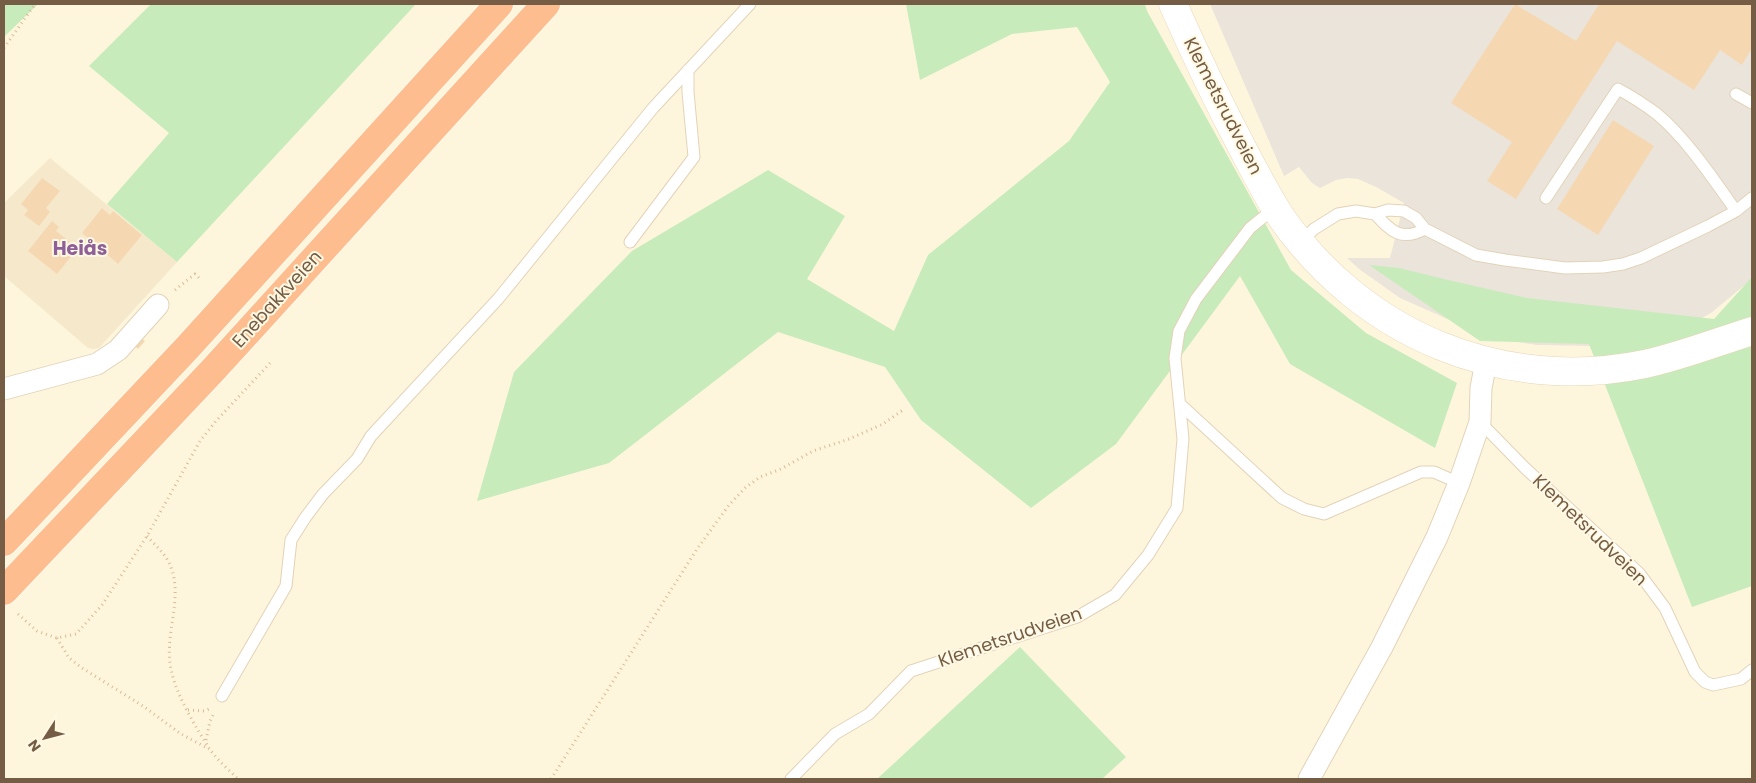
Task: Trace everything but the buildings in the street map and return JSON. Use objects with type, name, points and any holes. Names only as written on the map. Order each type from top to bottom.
[{"type":"highway","name":"Enebakkveien","points":[[4,542],[187,348],[498,4]]},
{"type":"highway","name":"Enebakkveien","points":[[11,602],[23,572],[213,370],[546,4]]},
{"type":"street","name":"Klemetsrudveien","points":[[1173,4],[1226,118],[1276,208],[1300,242],[1349,292],[1375,311],[1422,338],[1486,362],[1521,369],[1558,371],[1645,364],[1752,331]]},
{"type":"street","points":[[4,390],[97,364],[118,350],[158,305]]},
{"type":"street","points":[[1309,779],[1386,639],[1437,537],[1459,483],[1480,422],[1481,388],[1486,362]]},
{"type":"lane","points":[[220,701],[286,586],[291,540],[323,494],[356,459],[371,436],[498,299],[653,108],[750,4]]},
{"type":"lane","points":[[630,242],[694,157],[688,92],[688,70]]},
{"type":"lane","points":[[1546,198],[1618,89],[1657,115],[1672,129],[1711,175],[1736,211]]},
{"type":"lane","points":[[1736,94],[1752,103]]},
{"type":"lane","points":[[1300,242],[1314,229],[1338,214],[1356,211],[1375,214],[1388,210],[1404,212],[1416,218],[1424,229],[1476,255],[1565,268],[1603,267],[1623,264],[1642,258],[1736,211],[1752,198]]},
{"type":"lane","name":"Klemetsrudveien","points":[[792,779],[836,734],[869,714],[911,670],[1077,617],[1115,595],[1148,555],[1177,508],[1184,439],[1175,358],[1179,330],[1196,298],[1250,228],[1276,208]]},
{"type":"lane","points":[[1375,214],[1397,234],[1414,235],[1424,229]]},
{"type":"lane","points":[[1181,405],[1282,498],[1304,509],[1324,514],[1421,472],[1434,472],[1459,483]]},
{"type":"lane","name":"Klemetsrudveien","points":[[1480,422],[1526,468],[1639,573],[1665,608],[1695,672],[1705,682],[1713,685],[1740,679],[1752,670]]},
{"type":"path","points":[[4,48],[35,4]]},
{"type":"path","points":[[158,305],[195,274],[201,280]]},
{"type":"path","points":[[11,602],[37,631],[57,638],[76,634],[102,605],[147,536],[200,441],[272,361]]},
{"type":"path","points":[[551,779],[697,549],[729,505],[745,488],[760,477],[781,469],[814,451],[849,439],[883,424],[903,410]]},
{"type":"path","points":[[147,536],[168,560],[175,585],[175,603],[168,649],[171,670],[187,710],[205,741],[238,779]]},
{"type":"path","points":[[57,638],[69,658],[82,668],[143,706],[181,734],[210,749]]},
{"type":"path","points":[[187,710],[204,711],[220,701]]},
{"type":"path","points":[[205,741],[210,721],[220,701]]},
{"type":"shaded area","points":[[1210,4],[1752,4],[1752,279],[1711,313],[1700,319],[1592,346],[1537,345],[1497,339],[1400,298],[1359,269],[1347,258],[1390,258],[1404,203],[1358,179],[1336,180],[1320,188],[1312,183],[1299,167],[1284,176]]},
{"type":"shaded area","points":[[50,158],[177,262],[99,348],[88,348],[4,276],[4,203]]},
{"type":"green space","points":[[4,4],[38,4],[4,37]]},
{"type":"green space","points":[[151,4],[416,4],[177,262],[107,204],[169,133],[89,66]]},
{"type":"green space","points":[[906,4],[1145,4],[1147,11],[1291,270],[1366,333],[1457,383],[1435,448],[1290,364],[1240,276],[1116,444],[1031,508],[921,420],[885,367],[778,332],[609,463],[477,501],[514,372],[632,251],[768,170],[845,216],[807,279],[894,331],[928,255],[1069,141],[1110,82],[1077,27],[1012,34],[920,80]]},
{"type":"green space","points":[[1369,265],[1399,268],[1527,298],[1714,319],[1752,277],[1752,586],[1692,607],[1589,344],[1480,341]]},
{"type":"green space","points":[[1020,647],[1126,757],[1102,779],[877,779]]},
{"type":"district","name":"Heiås","points":[[80,248]]}]
